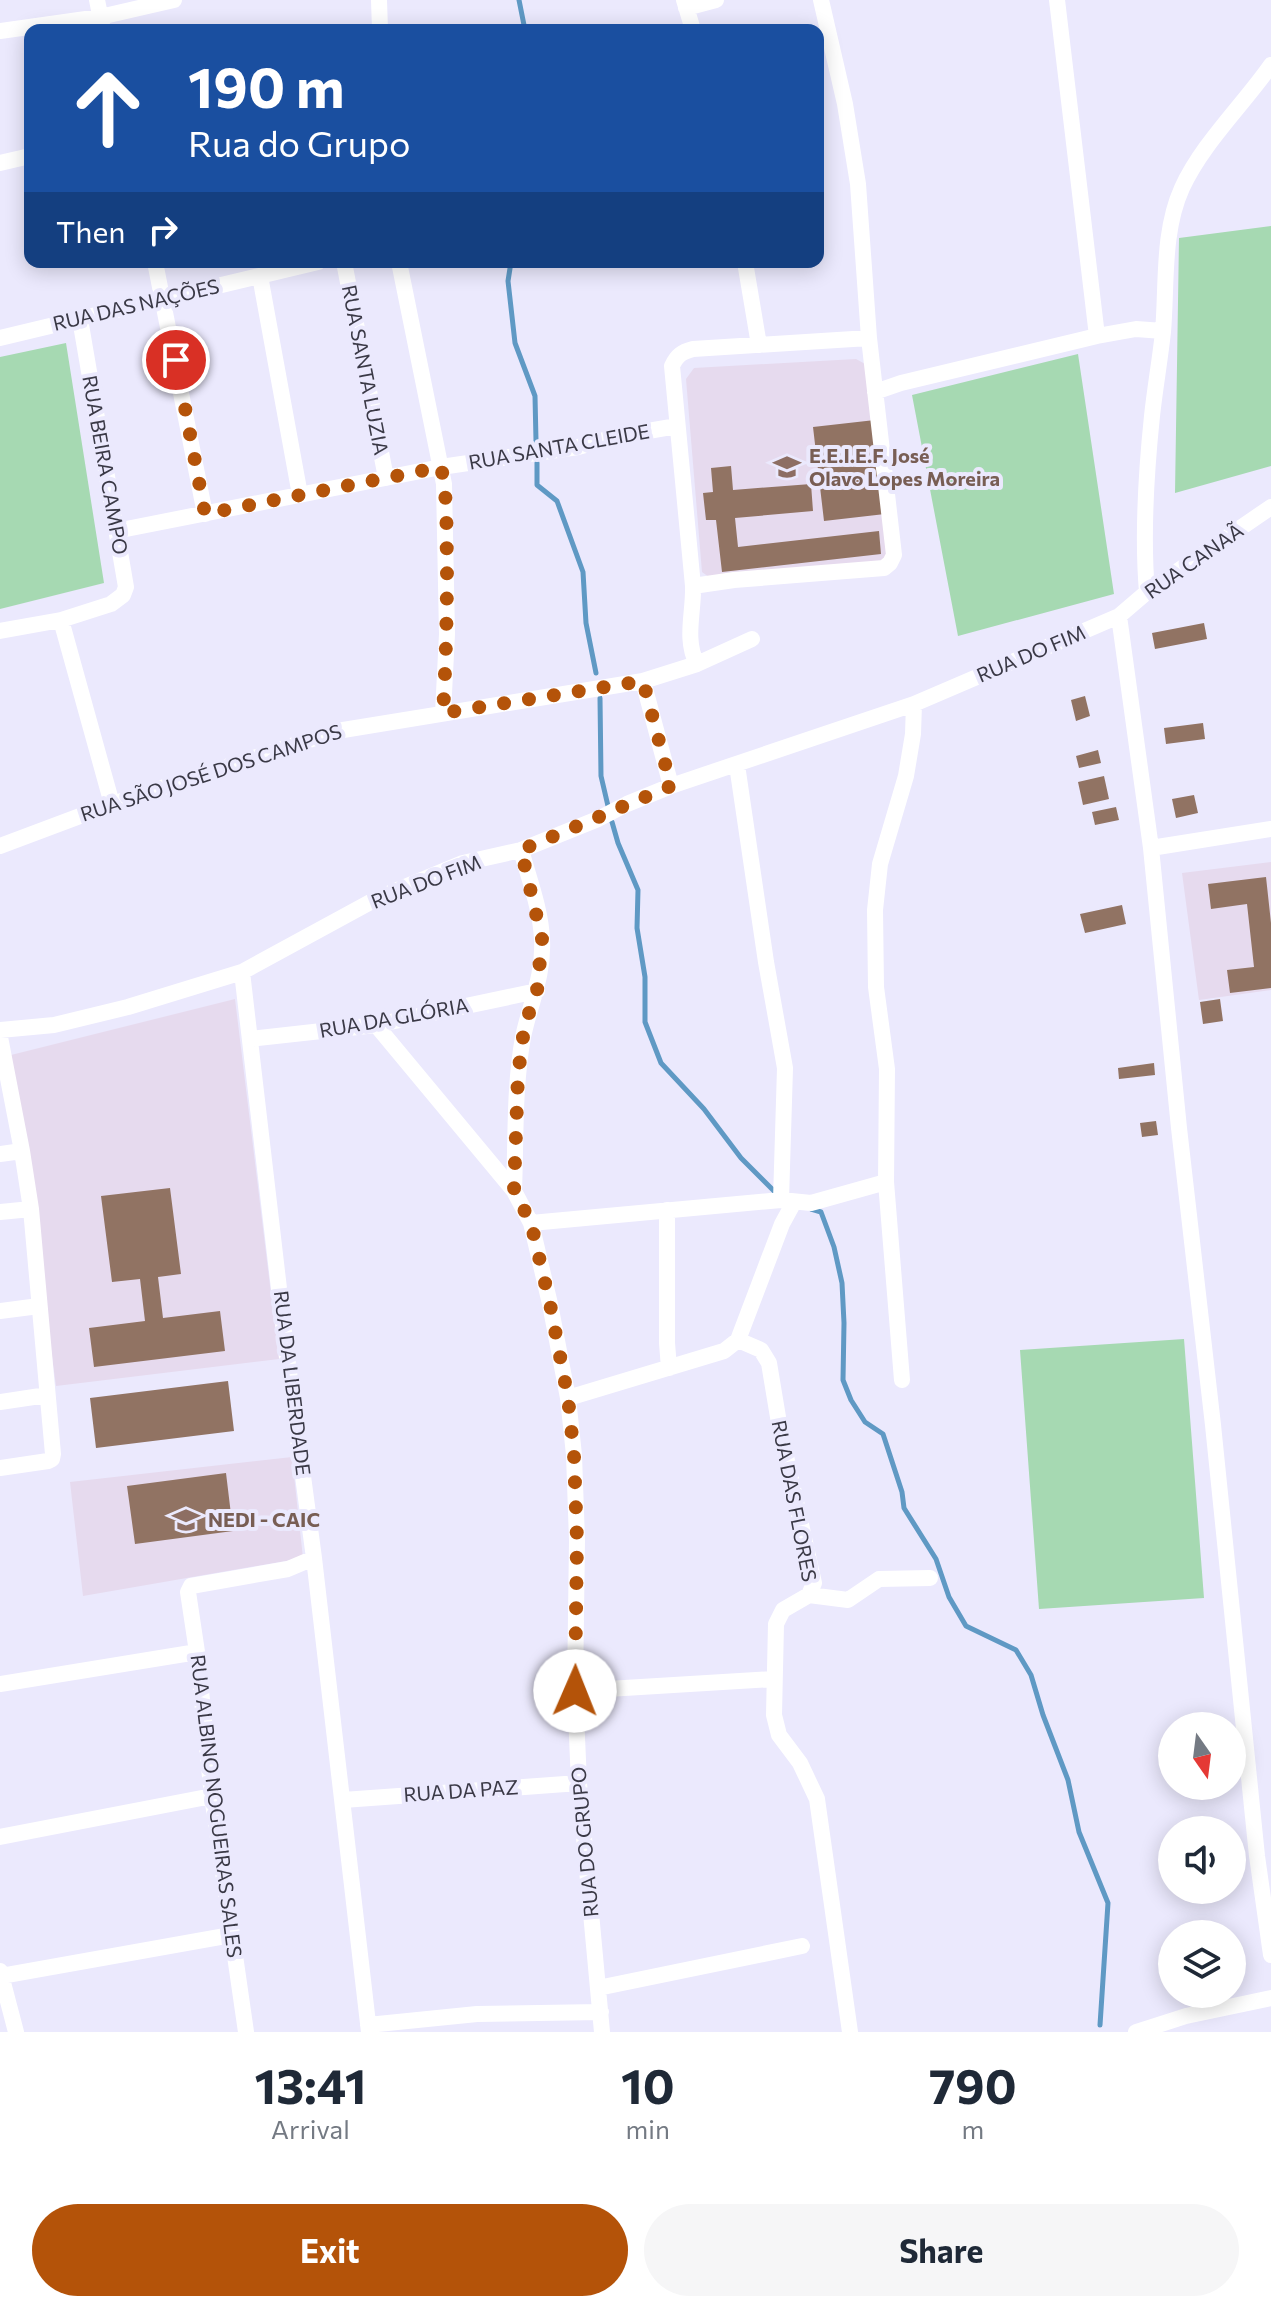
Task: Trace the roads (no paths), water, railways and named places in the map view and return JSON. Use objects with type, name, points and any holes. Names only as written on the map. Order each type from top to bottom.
[{"type":"street","points":[[47,24],[174,0]]},
{"type":"street","points":[[379,0],[380,24]]},
{"type":"street","points":[[691,24],[685,4],[716,0]]},
{"type":"street","points":[[693,586],[884,568],[894,555],[869,338],[857,174],[845,104],[821,0]]},
{"type":"street","points":[[1057,0],[1097,336]]},
{"type":"street","points":[[0,31],[24,27]]},
{"type":"street","points":[[1147,592],[1145,530],[1152,417],[1163,331],[1165,271],[1174,212],[1182,188],[1212,142],[1266,87],[1271,65]]},
{"type":"street","points":[[0,163],[24,157]]},
{"type":"street","points":[[156,268],[205,514]]},
{"type":"street","name":"RUA DAS NAÇÕES","points":[[0,338],[293,268]]},
{"type":"street","name":"RUA SANTA LUZIA","points":[[345,268],[386,478]]},
{"type":"street","points":[[400,268],[444,484],[447,634],[443,713]]},
{"type":"street","points":[[746,268],[759,345]]},
{"type":"street","points":[[260,276],[300,495]]},
{"type":"street","name":"RUA BEIRA CAMPO","points":[[61,620],[118,601],[126,587],[80,319]]},
{"type":"street","points":[[875,392],[1097,336],[1136,329],[1163,331]]},
{"type":"street","points":[[697,664],[691,653],[693,586],[672,366],[676,357],[693,349],[869,338]]},
{"type":"street","name":"RUA SANTA CLEIDE","points":[[116,531],[441,467],[578,447],[677,426]]},
{"type":"street","name":"RUA CANAÃ","points":[[1119,616],[1147,592],[1271,507]]},
{"type":"street","points":[[1119,616],[1151,848],[1257,1856],[1271,1955]]},
{"type":"street","name":"RUA DO FIM","points":[[0,1030],[54,1025],[128,1007],[242,972],[376,899],[463,863],[521,850],[671,786],[914,704],[1119,616]]},
{"type":"street","points":[[0,631],[61,620],[112,804]]},
{"type":"street","name":"RUA SÃO JOSÉ DOS CAMPOS","points":[[0,846],[112,804],[337,731],[643,681],[697,664],[752,639]]},
{"type":"street","points":[[643,681],[671,786]]},
{"type":"street","points":[[902,1380],[886,1182],[887,1069],[876,987],[875,910],[880,864],[906,776],[914,704]]},
{"type":"street","points":[[568,1398],[724,1351],[738,1340],[787,1206],[785,1068],[737,765]]},
{"type":"street","points":[[1151,848],[1271,829]]},
{"type":"street","points":[[514,1191],[518,1075],[523,1037],[537,991],[542,939],[521,850]]},
{"type":"street","name":"RUA DA LIBERDADE","points":[[242,972],[369,2028]]},
{"type":"street","name":"RUA DA GLÓRIA","points":[[250,1039],[376,1025],[537,991]]},
{"type":"street","name":"RUA DO GRUPO","points":[[376,1025],[514,1191],[531,1223],[550,1304],[568,1398],[574,1455],[577,1540],[575,1691],[579,1783],[602,2032]]},
{"type":"street","points":[[0,1037],[31,1209],[52,1459],[0,1468]]},
{"type":"street","points":[[0,1154],[22,1151]]},
{"type":"street","points":[[531,1223],[667,1210],[787,1206],[811,1203],[886,1182]]},
{"type":"street","points":[[0,1212],[31,1209]]},
{"type":"street","points":[[667,1210],[669,1368]]},
{"type":"street","points":[[0,1311],[39,1306]]},
{"type":"street","name":"RUA DAS FLORES","points":[[738,1340],[761,1350],[769,1363],[780,1429],[814,1583],[809,1595],[783,1610],[776,1624],[774,1715],[779,1735],[800,1763],[817,1799],[850,2032]]},
{"type":"street","points":[[0,1402],[47,1395]]},
{"type":"street","name":"RUA ALBINO NOGUEIRAS SALES","points":[[246,2032],[212,1796],[188,1592],[191,1586],[288,1569],[314,1558]]},
{"type":"street","points":[[809,1595],[848,1600],[879,1579],[930,1578]]},
{"type":"street","points":[[0,1684],[197,1652]]},
{"type":"street","points":[[575,1691],[773,1679]]},
{"type":"street","name":"RUA DA PAZ","points":[[343,1800],[579,1783]]},
{"type":"street","points":[[0,1837],[212,1796]]},
{"type":"street","points":[[16,2032],[1,1974],[231,1935]]},
{"type":"street","points":[[598,1988],[802,1946]]},
{"type":"street","points":[[1136,2032],[1186,2016],[1271,1998]]},
{"type":"street","points":[[369,2028],[477,2014],[601,2012]]},
{"type":"waterway","points":[[519,0],[524,24]]},
{"type":"waterway","points":[[510,268],[508,281],[515,343],[535,396],[536,441]]},
{"type":"waterway","points":[[537,463],[537,485],[557,501],[583,572],[586,623],[596,673]]},
{"type":"waterway","points":[[600,698],[601,776],[608,806]]},
{"type":"waterway","points":[[612,822],[638,890],[637,928],[645,977],[645,1022],[661,1063],[704,1109],[741,1158],[774,1191]]},
{"type":"waterway","points":[[811,1209],[821,1212],[834,1247],[842,1283],[843,1380],[851,1400],[865,1422],[883,1434],[902,1492],[904,1508],[936,1559],[949,1597],[966,1626],[1016,1650],[1031,1675],[1068,1780],[1079,1832],[1108,1903],[1100,2025]]},
{"type":"place","name":"E.E.I.E.F. José Olavo Lopes Moreira","points":[[787,467]]},
{"type":"place","name":"NEDI - CAIC","points":[[186,1520]]}]
